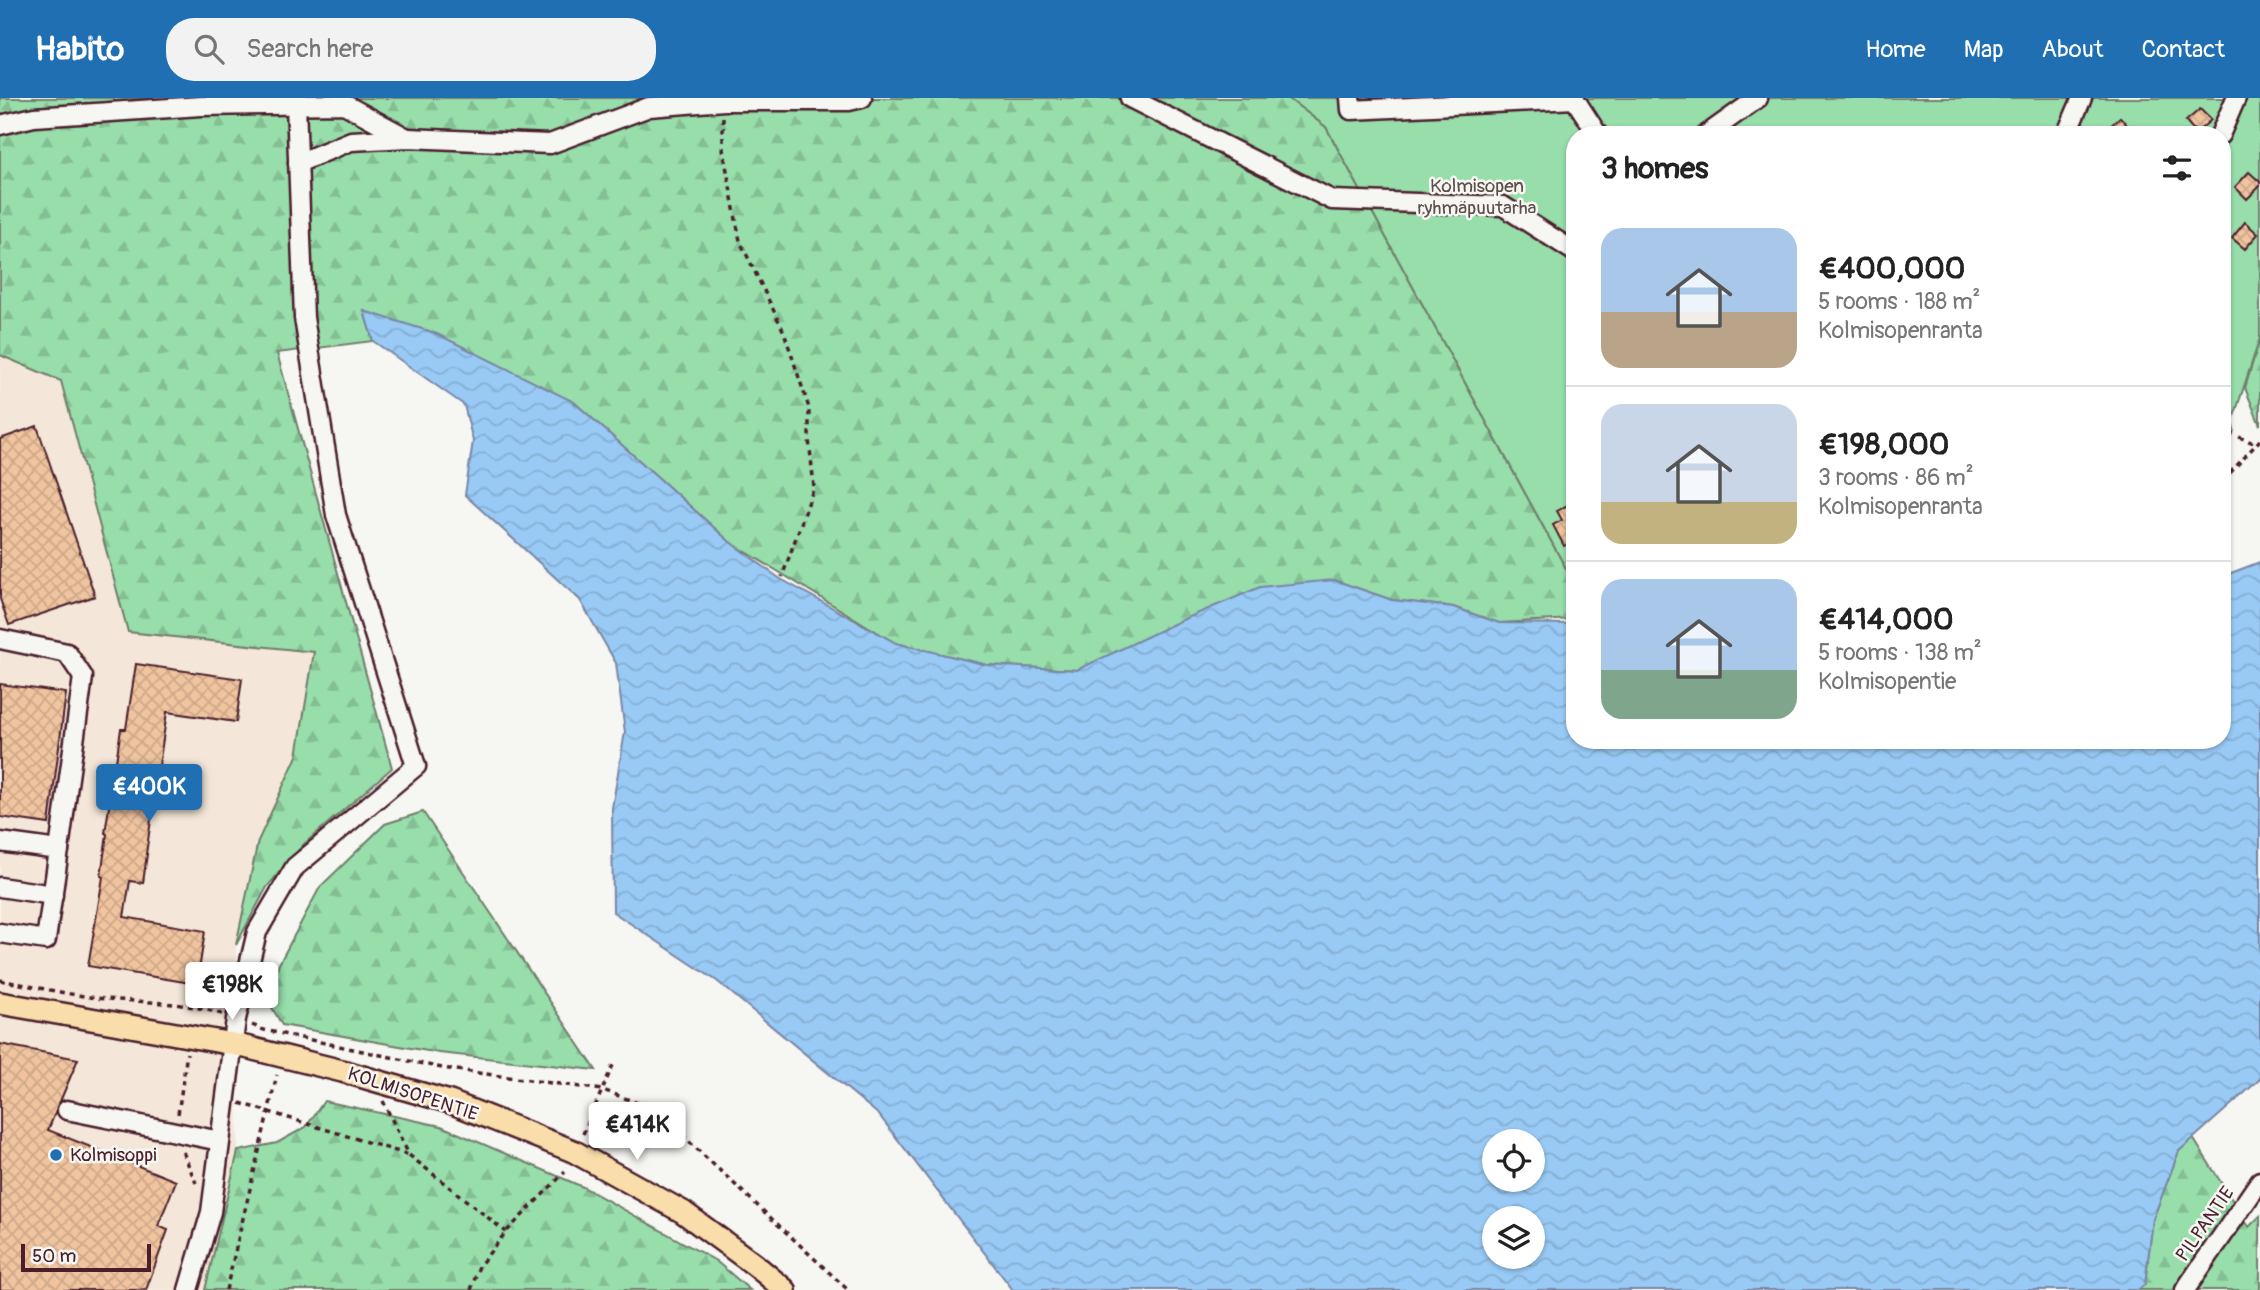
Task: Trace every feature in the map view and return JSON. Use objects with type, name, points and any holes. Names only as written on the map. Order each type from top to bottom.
[{"type":"main road","name":"KOLMISOPENTIE","points":[[0,1003],[233,1044],[450,1102],[573,1151],[683,1212],[785,1290]]},
{"type":"street","points":[[298,163],[351,141],[408,138],[550,144],[649,107],[724,100],[849,101],[862,98]]},
{"type":"street","points":[[1130,98],[1332,200],[1503,206],[1566,246]]},
{"type":"street","points":[[1350,98],[1351,110],[1574,99],[1592,126]]},
{"type":"street","points":[[1719,126],[1758,98]]},
{"type":"street","points":[[2070,126],[2082,98]]},
{"type":"street","points":[[2224,126],[2236,98]]},
{"type":"street","points":[[0,125],[48,116],[297,101],[344,104],[408,138]]},
{"type":"street","points":[[188,1290],[211,1212],[236,1019],[257,932],[295,867],[416,766],[336,515],[304,318],[297,101]]},
{"type":"street","points":[[0,639],[67,653],[83,677],[46,940],[0,933]]},
{"type":"street","points":[[0,842],[59,850]]},
{"type":"street","points":[[0,887],[52,895]]},
{"type":"street","points":[[67,1110],[220,1141]]},
{"type":"street","name":"PILPANTIE","points":[[2185,1290],[2260,1181]]},
{"type":"path","points":[[724,100],[723,149],[740,240],[784,332],[809,408],[814,487],[782,577]]},
{"type":"path","points":[[2231,472],[2260,440]]},
{"type":"path","points":[[0,980],[98,998],[197,1006],[264,1030],[442,1068],[603,1090],[654,1109],[848,1290]]},
{"type":"path","points":[[226,1290],[281,1056]]},
{"type":"path","points":[[583,1134],[613,1065]]},
{"type":"path","points":[[373,1080],[409,1155]]},
{"type":"path","points":[[226,1098],[409,1155],[506,1232]]},
{"type":"path","points":[[471,1290],[479,1266],[506,1232],[565,1171]]},
{"type":"shaded area","points":[[0,355],[60,381],[128,632],[314,651],[297,756],[258,841],[236,945],[238,1151],[205,1290],[0,1290]]},
{"type":"green space","points":[[0,98],[1288,98],[1326,127],[1566,568],[1566,619],[1499,623],[1453,607],[1392,600],[1334,580],[1077,670],[987,665],[895,643],[730,542],[574,402],[364,311],[373,341],[277,353],[392,768],[304,844],[267,887],[236,945],[258,841],[297,756],[314,652],[128,632],[61,381],[0,355]]},
{"type":"green space","name":"Kolmisopen ryhmäpuutarha","points":[[1288,98],[2260,98],[2260,338],[2231,426],[2231,126],[1566,126],[1566,568],[1326,127]]},
{"type":"green space","points":[[2260,338],[2260,425],[2245,388]]},
{"type":"green space","points":[[423,812],[596,1070],[439,1053],[282,1025],[267,999],[279,964],[320,887],[385,824]]},
{"type":"green space","points":[[324,1101],[441,1126],[583,1187],[716,1261],[750,1290],[205,1290],[238,1151],[277,1143],[306,1127]]},
{"type":"green space","points":[[2193,1138],[2249,1227],[2260,1216],[2260,1290],[2138,1290],[2145,1284],[2153,1219],[2179,1151]]},
{"type":"water","points":[[364,311],[435,333],[574,402],[730,542],[779,578],[896,643],[987,665],[1077,670],[1260,587],[1334,580],[1392,600],[1453,607],[1499,623],[1566,624],[1566,749],[2231,749],[2231,573],[2260,562],[2260,1079],[2179,1151],[2153,1219],[2145,1284],[2138,1290],[1013,1290],[879,1115],[717,981],[613,912],[612,808],[625,732],[616,663],[580,600],[465,495],[473,441],[464,405],[373,341]]},
{"type":"building","points":[[2200,109],[2211,120],[2204,126],[2190,126],[2186,121]]},
{"type":"building","points":[[2120,117],[2128,126],[2110,126]]},
{"type":"building","points":[[2249,172],[2260,182],[2260,186],[2247,199],[2235,187]]},
{"type":"building","points":[[2245,222],[2258,234],[2245,249],[2232,238]]},
{"type":"building","points":[[37,426],[95,596],[9,625],[0,599],[0,439]]},
{"type":"building","points":[[1566,506],[1564,546],[1553,525],[1562,520],[1557,511]]},
{"type":"building","points":[[136,664],[242,679],[236,722],[167,712],[143,883],[130,881],[124,917],[205,931],[197,984],[88,966],[103,877],[105,833],[121,729],[126,729]]},
{"type":"building","points":[[0,684],[66,693],[49,824],[0,817]]},
{"type":"building","name":"Kolmisoppi","points":[[0,1044],[78,1059],[48,1130],[176,1181],[158,1226],[168,1230],[146,1290],[0,1290]]},
{"type":"place","name":"Kolmisoppi","points":[[56,1155]]}]
